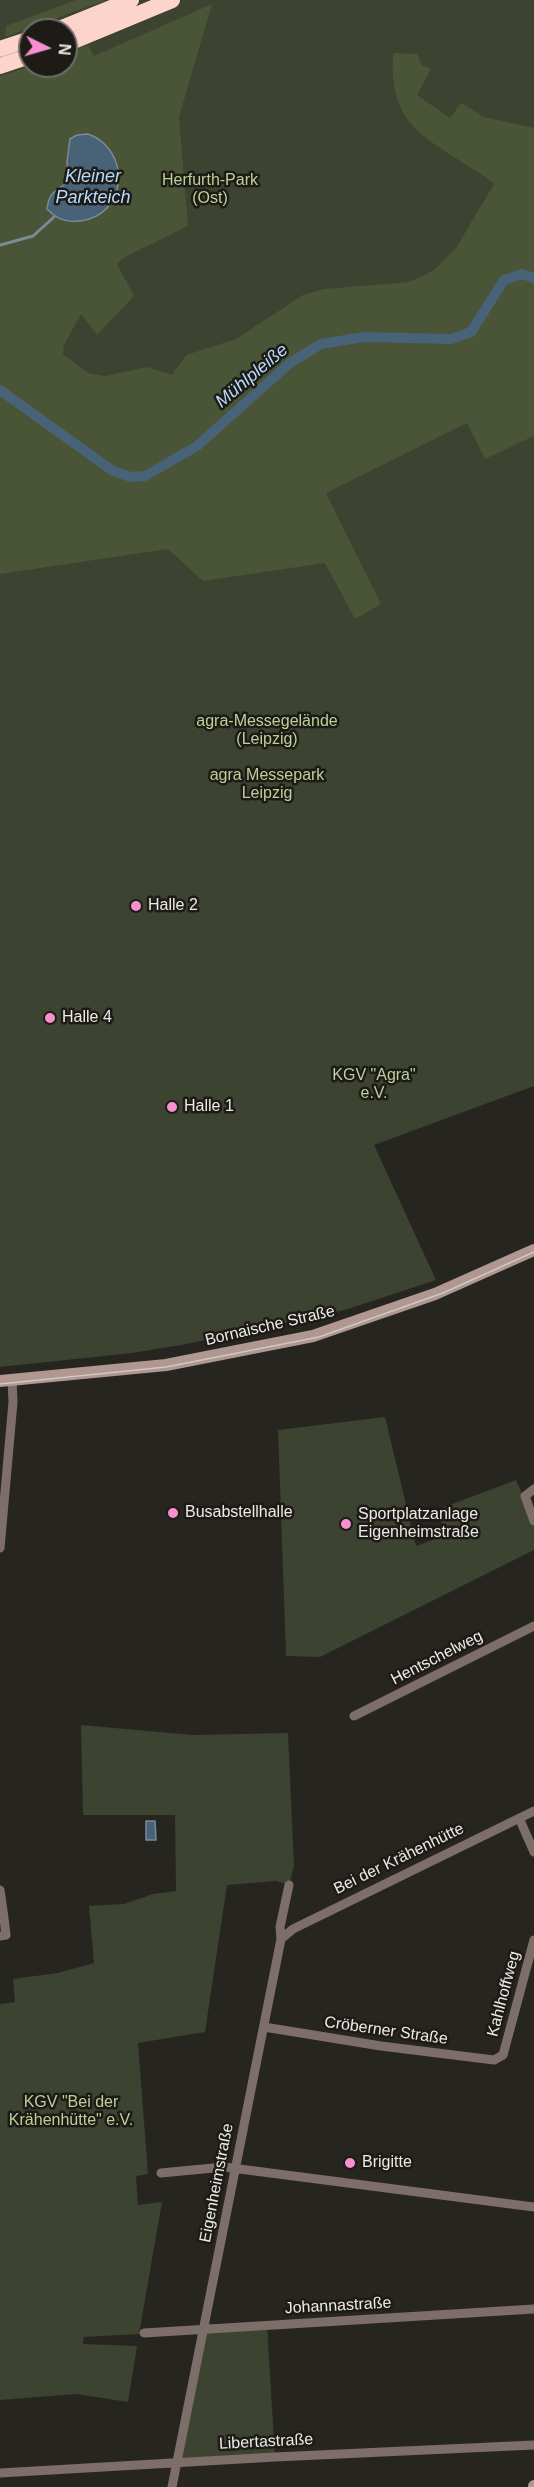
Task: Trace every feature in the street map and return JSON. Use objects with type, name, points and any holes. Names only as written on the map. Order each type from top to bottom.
[{"type":"highway","points":[[78,21],[131,0]]},
{"type":"highway","points":[[78,39],[172,0]]},
{"type":"highway","points":[[0,49],[18,43]]},
{"type":"highway","points":[[0,66],[18,60]]},
{"type":"main road","name":"Bornaische Straße","points":[[6,1380],[166,1365],[319,1335],[456,1285],[534,1250]]},
{"type":"street","points":[[0,1548],[13,1402],[6,1380]]},
{"type":"street","points":[[534,1490],[525,1496],[534,1521]]},
{"type":"street","name":"Hentschelweg","points":[[354,1716],[534,1626]]},
{"type":"street","name":"Bei der Krähenhütte","points":[[281,1939],[299,1925],[534,1811]]},
{"type":"street","points":[[519,1818],[534,1852]]},
{"type":"street","name":"Eigenheimstraße","points":[[172,2487],[281,1939],[280,1927],[289,1885]]},
{"type":"street","points":[[0,1890],[6,1935],[0,1936]]},
{"type":"street","name":"Kahlhoffweg","points":[[503,2055],[534,1941]]},
{"type":"street","name":"Cröberner Straße","points":[[264,2026],[282,2031],[449,2055],[495,2060],[503,2055]]},
{"type":"street","points":[[160,2173],[236,2168],[534,2207]]},
{"type":"street","name":"Johannastraße","points":[[144,2333],[534,2309]]},
{"type":"street","name":"Libertastraße","points":[[0,2474],[177,2462],[534,2445]]},
{"type":"green space","name":"agra-Messegelände (Leipzig)","points":[[0,0],[534,0],[534,1086],[374,1145],[436,1280],[348,1309],[303,1320],[132,1353],[0,1367]]},
{"type":"green space","points":[[76,0],[106,0],[57,18],[28,18]]},
{"type":"green space","points":[[212,4],[179,117],[188,226],[125,257],[117,264],[134,296],[97,335],[81,314],[64,345],[63,354],[88,373],[105,376],[147,367],[172,375],[186,355],[236,339],[303,295],[324,289],[408,282],[435,269],[456,248],[494,184],[428,140],[407,118],[395,91],[393,53],[417,54],[422,65],[431,69],[417,95],[450,118],[461,103],[484,117],[534,128],[534,436],[485,459],[467,423],[326,493],[381,604],[355,619],[325,563],[203,581],[168,549],[0,574],[0,76],[18,70],[18,78],[78,78],[78,49],[88,45],[94,56]],"holes":[[[87,134],[99,140],[108,149],[118,173],[52,191],[68,182],[67,162],[77,135]]]},
{"type":"green space","points":[[18,22],[18,32],[5,37],[6,26]]},
{"type":"green space","points":[[385,1417],[416,1546],[446,1535],[437,1510],[516,1480],[534,1521],[534,1550],[320,1657],[286,1656],[278,1430]]},
{"type":"green space","name":"KGV \"Bei der Krähenhütte\" e.V.","points":[[81,1725],[193,1735],[288,1733],[294,1867],[289,1885],[276,1881],[227,1885],[205,2032],[138,2043],[148,2174],[136,2176],[138,2205],[162,2202],[139,2334],[84,2337],[83,2344],[137,2346],[128,2402],[76,2394],[0,2400],[0,2004],[15,2002],[13,1979],[58,1973],[94,1963],[89,1906],[124,1904],[153,1894],[176,1891],[175,1815],[83,1815]]},
{"type":"green space","points":[[267,2325],[275,2457],[177,2462],[204,2328]]},
{"type":"water","name":"Kleiner Parkteich","points":[[88,134],[102,142],[112,153],[119,181],[108,207],[96,216],[80,221],[66,221],[47,209],[49,199],[54,192],[68,182],[67,162],[70,139],[77,135]]},
{"type":"water","points":[[146,1821],[155,1821],[156,1840],[146,1840]]},
{"type":"waterway","points":[[0,245],[33,236],[54,217]]},
{"type":"waterway","name":"Mühlpleiße","points":[[0,390],[113,471],[131,477],[145,476],[197,446],[290,363],[321,344],[364,337],[451,339],[471,332],[504,280],[522,274],[534,278]]},
{"type":"tram line","points":[[0,1384],[166,1367],[319,1337],[443,1293],[534,1252]]},
{"type":"place","name":"Halle 2","points":[[136,906]]},
{"type":"place","name":"Halle 4","points":[[50,1018]]},
{"type":"place","name":"Halle 1","points":[[172,1107]]},
{"type":"place","name":"Busabstellhalle","points":[[173,1513]]},
{"type":"place","name":"Sportplatzanlage Eigenheimstraße","points":[[346,1524]]},
{"type":"place","name":"Brigitte","points":[[350,2163]]},
{"type":"park label","name":"Herfurth-Park (Ost)","points":[[210,190]]},
{"type":"park label","name":"agra Messepark Leipzig","points":[[267,785]]},
{"type":"park label","name":"KGV \"Agra\" e.V.","points":[[374,1085]]}]
